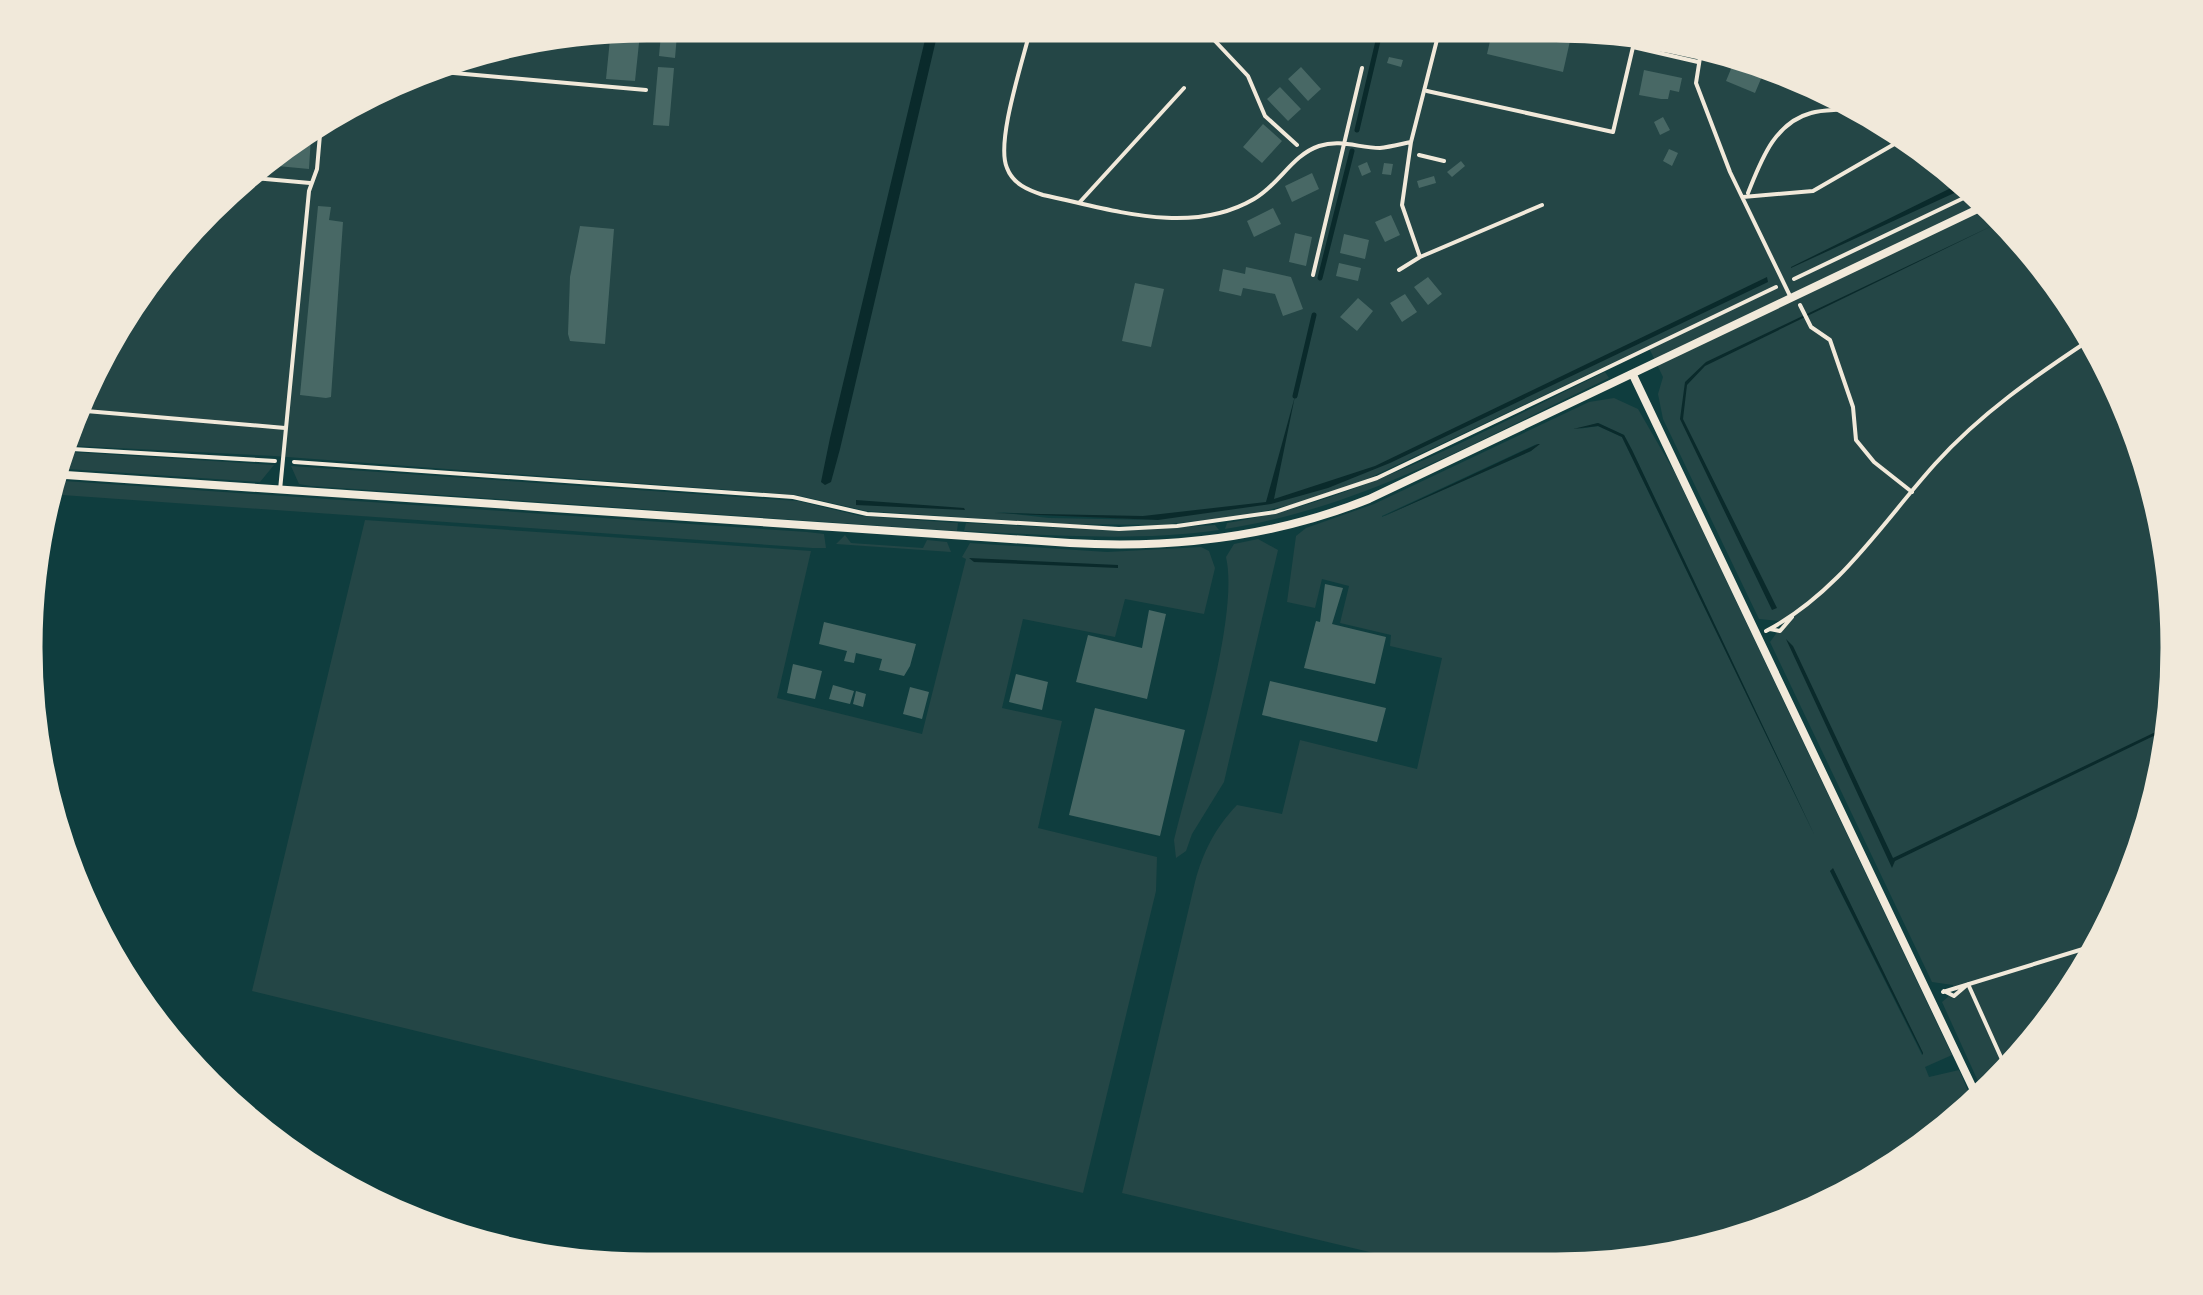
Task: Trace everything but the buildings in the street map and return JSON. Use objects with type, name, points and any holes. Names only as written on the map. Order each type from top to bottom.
[{"type":"street","points":[[65,475],[971,537],[1114,545],[1176,543],[1268,529],[1352,506],[1976,210]]},
{"type":"street","points":[[1633,374],[1973,1088]]},
{"type":"lane","points":[[1028,40],[1003,150],[1005,165],[1027,190],[1154,218],[1211,215],[1240,206],[1282,177],[1304,152],[1344,143],[1381,148],[1411,142]]},
{"type":"lane","points":[[1420,258],[1402,205],[1411,142],[1438,40]]},
{"type":"lane","points":[[1427,91],[1612,132],[1633,47],[1698,62]]},
{"type":"lane","points":[[1699,58],[1696,84],[1791,298]]},
{"type":"lane","points":[[1313,275],[1362,68]]},
{"type":"lane","points":[[450,73],[646,90]]},
{"type":"lane","points":[[1078,203],[1184,88]]},
{"type":"lane","points":[[1745,196],[1775,136],[1811,113],[1836,109]]},
{"type":"lane","points":[[280,490],[310,183],[316,170],[320,136]]},
{"type":"lane","points":[[1745,196],[1812,192],[1895,144]]},
{"type":"lane","points":[[262,179],[310,183]]},
{"type":"lane","points":[[1398,270],[1542,205]]},
{"type":"lane","points":[[88,411],[285,428]]},
{"type":"path","points":[[1214,40],[1248,76],[1265,116],[1304,152]]},
{"type":"path","points":[[1410,154],[1444,161]]},
{"type":"path","points":[[291,462],[785,497],[860,513],[1050,526],[1119,529],[1214,522],[1288,509],[1377,478],[1964,198]]},
{"type":"path","points":[[1802,310],[1809,322],[1830,340],[1852,407],[1856,440],[1874,462],[1912,492]]},
{"type":"path","points":[[1768,630],[1793,615],[1854,562],[1912,492],[2000,401],[2082,345]]},
{"type":"path","points":[[73,449],[274,461]]},
{"type":"path","points":[[1941,993],[2083,949]]},
{"type":"path","points":[[1968,984],[2002,1059]]},
{"type":"shaded area","points":[[648,40],[1556,40],[1635,45],[1751,72],[1859,121],[1956,191],[2037,278],[2061,310],[2100,379],[2131,452],[2142,490],[2162,608],[2158,727],[2131,843],[2100,916],[2061,985],[2012,1048],[1979,1083],[1942,1002],[1955,991],[1953,985],[1932,982],[1770,642],[1781,627],[1779,621],[1759,619],[1663,419],[1658,394],[1663,377],[1648,346],[1365,480],[1299,503],[1242,516],[1160,525],[1061,524],[867,511],[796,495],[274,456],[74,446],[103,379],[142,310],[218,218],[310,142],[379,103],[452,72],[568,45]],"holes":[[[995,512],[1154,520],[1049,518]]]},
{"type":"shaded area","points":[[925,40],[936,40],[840,449],[831,482],[825,485],[821,482]]},
{"type":"shaded area","points":[[1952,188],[1957,192],[1791,268]]},
{"type":"shaded area","points":[[1992,226],[1705,366],[1687,385],[1683,419],[1777,608],[1772,610],[1680,419],[1685,382],[1706,362]]},
{"type":"shaded area","points":[[1767,277],[1768,282],[1390,463],[1328,488],[1271,504],[1158,520],[994,513],[1143,516],[1266,502],[1295,396],[1274,499],[1375,466]]},
{"type":"shaded area","points":[[1605,372],[1609,378],[1374,488],[1276,519],[1225,529],[1227,523],[1277,513],[1373,481]]},
{"type":"shaded area","points":[[1614,398],[1638,409],[1675,473],[1952,1055],[1925,1067],[1929,1077],[1959,1070],[1969,1092],[1893,1153],[1824,1192],[1751,1223],[1635,1250],[1556,1255],[1382,1255],[1122,1193],[1195,882],[1222,823],[1237,805],[1282,814],[1300,740],[1417,769],[1442,658],[1390,646],[1391,635],[1340,623],[1349,586],[1322,579],[1315,608],[1287,602],[1296,536],[1306,528],[1374,504],[1589,402]],"holes":[[[1598,423],[1624,435],[1632,450],[1814,834],[1622,437],[1598,426],[1578,429]],[[1537,444],[1531,451],[1382,517]],[[1833,869],[1923,1053],[1922,1055],[1830,871]]]},
{"type":"shaded area","points":[[1598,423],[1624,435],[1632,450],[1814,834],[1622,437],[1598,426],[1573,429]]},
{"type":"shaded area","points":[[1538,444],[1531,451],[1382,517]]},
{"type":"shaded area","points":[[72,452],[274,465],[260,482],[67,469]]},
{"type":"shaded area","points":[[291,466],[798,501],[860,516],[958,523],[957,531],[311,486],[299,484]]},
{"type":"shaded area","points":[[64,481],[824,534],[826,548],[60,495]]},
{"type":"shaded area","points":[[856,500],[964,508],[965,510],[856,505]]},
{"type":"shaded area","points":[[365,520],[811,551],[777,698],[922,734],[966,559],[962,557],[970,543],[1107,552],[1201,547],[1209,551],[1215,568],[1204,614],[1125,599],[1115,637],[1023,619],[1002,708],[1062,721],[1038,828],[1157,857],[1156,891],[1083,1193],[252,991]]},
{"type":"shaded area","points":[[966,523],[1118,531],[1215,525],[1219,530],[1092,536],[964,531]]},
{"type":"shaded area","points":[[845,535],[851,543],[923,548],[927,540],[947,542],[951,552],[836,544]]},
{"type":"shaded area","points":[[1258,539],[1278,550],[1224,782],[1186,851],[1176,858],[1174,840],[1220,655],[1226,617],[1226,557],[1234,544]]},
{"type":"shaded area","points":[[969,558],[1118,565],[1118,568],[974,562]]},
{"type":"shaded area","points":[[1786,639],[1793,646],[1893,858],[2157,731],[1895,861],[1892,868]]},
{"type":"shaded area","points":[[1833,868],[1923,1053],[1923,1055],[1830,871]]},
{"type":"waterway","points":[[1357,130],[1378,40]]},
{"type":"waterway","points":[[1320,278],[1352,151]]},
{"type":"waterway","points":[[1295,396],[1314,315]]}]
